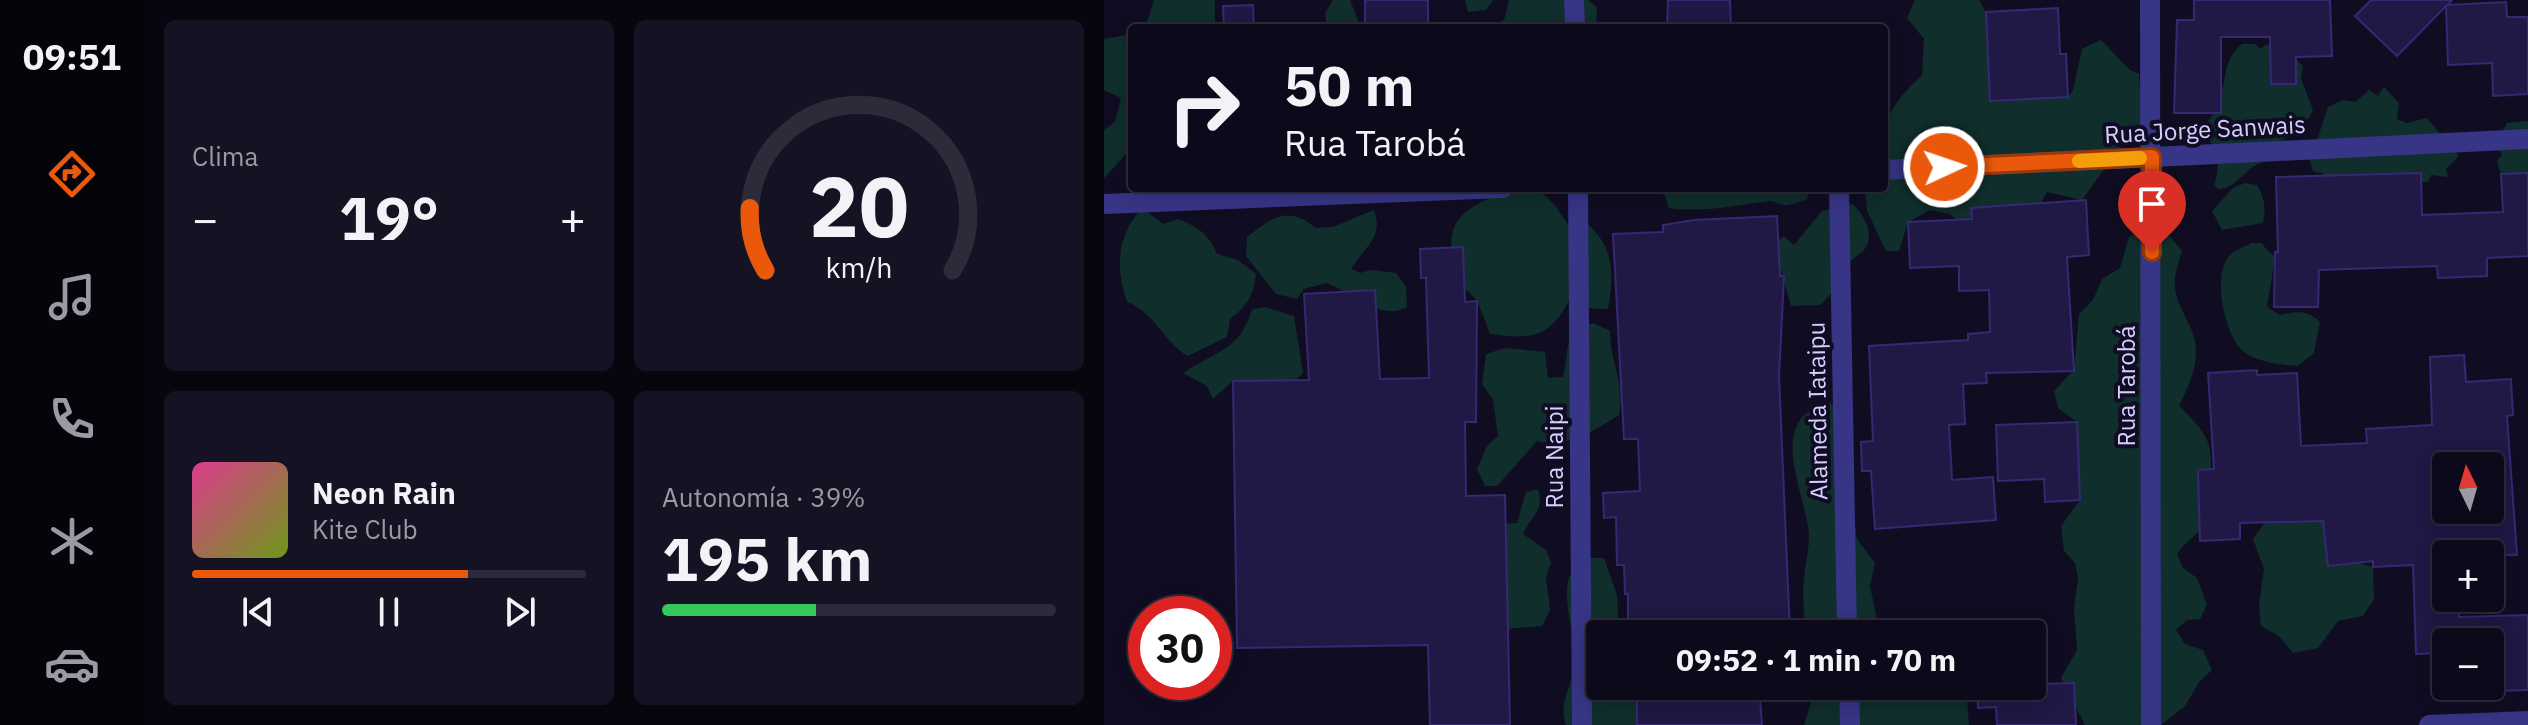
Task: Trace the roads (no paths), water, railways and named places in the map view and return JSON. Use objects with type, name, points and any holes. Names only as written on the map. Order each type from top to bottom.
[{"type":"street","points":[[1574,0],[1575,24]]},
{"type":"street","name":"Rua Tarobá","points":[[2150,0],[2151,725]]},
{"type":"street","name":"Rua Jorge Sanwais","points":[[1888,170],[2528,139]]},
{"type":"street","points":[[1104,204],[1403,192]]},
{"type":"street","name":"Rua Naipi","points":[[1578,192],[1582,725]]},
{"type":"street","name":"Alameda Iataipu","points":[[1839,192],[1847,620]]},
{"type":"street","points":[[1849,700],[1850,725]]},
{"type":"street","points":[[2429,725],[2528,721]]}]
